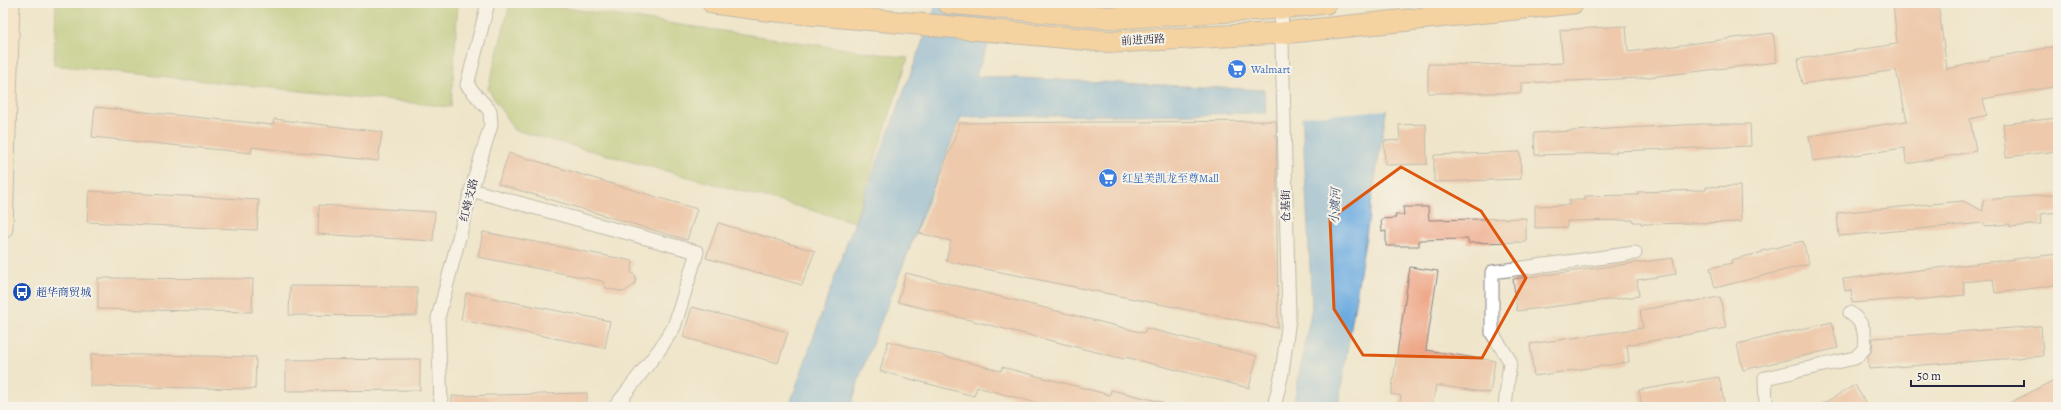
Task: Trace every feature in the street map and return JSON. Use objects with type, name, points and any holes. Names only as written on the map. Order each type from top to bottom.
[{"type":"main road","points":[[3,229],[10,3]]},
{"type":"main road","name":"前进西路","points":[[713,3],[766,10],[1114,42],[1289,32],[1573,3]]},
{"type":"main road","points":[[948,3],[1115,18],[1326,3]]},
{"type":"street","name":"红峰支路","points":[[441,407],[438,318],[471,190],[491,125],[490,111],[467,85],[488,3]]},
{"type":"street","name":"仓基街","points":[[1274,407],[1282,373],[1288,319],[1289,32],[1286,6]]},
{"type":"street","points":[[471,190],[697,252],[674,327],[659,350],[615,407]]},
{"type":"street","points":[[1505,407],[1510,361],[1492,333],[1492,272],[1635,253]]},
{"type":"street","points":[[1766,407],[1765,378],[1855,358],[1864,348],[1865,329],[1860,320],[1850,313]]},
{"type":"highlighted area","points":[[1401,167],[1481,211],[1526,278],[1482,358],[1363,355],[1334,309],[1330,219]]},
{"type":"green space","points":[[56,3],[458,3],[451,107],[54,65]]},
{"type":"green space","points":[[510,3],[530,3],[908,58],[855,222],[514,130],[488,89]]},
{"type":"water","points":[[937,3],[1004,3],[976,76],[1264,90],[1266,113],[961,117],[860,375],[851,407],[789,407],[841,259]]},
{"type":"water","name":"小澞河","points":[[1387,106],[1338,407],[1293,407],[1312,307],[1302,111]]},
{"type":"pier","points":[[1298,3],[1387,3],[1388,110],[1301,117]]},
{"type":"building","points":[[1893,3],[1938,3],[1947,69],[1989,60],[1989,58],[2058,46],[2058,86],[1983,99],[1987,115],[1970,119],[1976,151],[1907,164],[1904,148],[1813,161],[1809,136],[1907,121],[1896,70],[1802,84],[1798,59],[1897,44]]},
{"type":"building","points":[[1626,26],[1628,52],[1773,33],[1777,62],[1641,78],[1521,83],[1521,93],[1428,93],[1428,64],[1521,65],[1563,63],[1560,30]]},
{"type":"building","points":[[95,107],[273,125],[274,119],[382,132],[378,161],[252,147],[251,153],[92,137]]},
{"type":"building","points":[[2058,118],[2058,151],[2006,157],[2003,124]]},
{"type":"building","name":"红星美凯龙至尊Mall","points":[[1276,121],[1278,328],[946,261],[951,241],[919,233],[960,123]]},
{"type":"building","points":[[1426,124],[1427,164],[1385,165],[1384,141],[1400,140],[1399,125]]},
{"type":"building","points":[[1701,124],[1750,124],[1751,146],[1616,151],[1616,153],[1535,155],[1534,133]]},
{"type":"building","points":[[1520,152],[1521,179],[1434,182],[1434,155]]},
{"type":"building","points":[[509,153],[697,209],[687,240],[498,184]]},
{"type":"building","points":[[1740,186],[1741,222],[1641,224],[1641,222],[1633,222],[1633,220],[1567,221],[1567,227],[1535,228],[1535,206],[1569,205],[1569,200],[1585,200],[1585,196],[1638,195],[1638,192],[1706,190],[1706,187]]},
{"type":"building","points":[[89,191],[259,200],[257,230],[87,222]]},
{"type":"building","points":[[2058,194],[2058,212],[2040,214],[2041,224],[2010,227],[2010,224],[1985,226],[1984,223],[1839,236],[1837,213],[1963,201],[1983,211],[1983,200]]},
{"type":"building","points":[[319,205],[435,212],[433,241],[318,234]]},
{"type":"building","points":[[1403,207],[1428,207],[1429,220],[1526,218],[1526,242],[1468,243],[1468,239],[1419,240],[1419,246],[1386,246],[1386,231],[1382,232],[1381,219],[1396,218],[1395,215],[1404,215]]},
{"type":"building","points":[[718,223],[815,251],[802,285],[706,258]]},
{"type":"building","points":[[483,232],[633,261],[631,272],[635,275],[636,280],[634,285],[624,292],[606,288],[602,281],[478,257]]},
{"type":"building","points":[[1803,241],[1809,264],[1715,288],[1710,268],[1732,263],[1731,260],[1763,252],[1762,251]]},
{"type":"building","points":[[2058,254],[2058,271],[2056,271],[2058,284],[1995,293],[1993,279],[1963,282],[1965,295],[1915,300],[1914,298],[1852,303],[1851,290],[1845,291],[1843,279]]},
{"type":"building","points":[[1673,258],[1676,274],[1637,280],[1639,296],[1517,311],[1513,279]]},
{"type":"building","points":[[1410,267],[1438,271],[1426,350],[1495,361],[1490,393],[1436,385],[1432,407],[1399,407],[1401,396],[1391,394]]},
{"type":"building","points":[[906,273],[1144,333],[1146,328],[1257,356],[1249,388],[1125,357],[1124,359],[898,302]]},
{"type":"building","points":[[98,278],[253,279],[252,312],[98,309]]},
{"type":"building","points":[[290,286],[417,287],[417,316],[289,315]]},
{"type":"building","points":[[466,293],[610,321],[605,348],[461,320]]},
{"type":"building","points":[[1720,297],[1726,328],[1627,345],[1629,362],[1534,376],[1530,344],[1643,328],[1640,310]]},
{"type":"building","points":[[692,307],[788,332],[778,363],[683,337]]},
{"type":"building","points":[[1832,322],[1838,348],[1743,370],[1737,344]]},
{"type":"building","points":[[2041,326],[2043,356],[1869,369],[1868,356],[1872,350],[1873,338]]},
{"type":"building","points":[[888,341],[1001,371],[1002,367],[1110,395],[1111,390],[1162,402],[1161,407],[1052,407],[977,387],[974,396],[880,371]]},
{"type":"building","points":[[91,354],[256,357],[255,389],[90,386]]},
{"type":"building","points":[[420,359],[420,390],[286,391],[286,360]]},
{"type":"building","points":[[1719,377],[1725,407],[1642,407],[1639,390]]},
{"type":"building","points":[[2058,378],[2058,407],[2002,407]]},
{"type":"building","points":[[1855,385],[1868,407],[1817,407]]},
{"type":"building","points":[[587,393],[587,407],[452,407],[452,396]]},
{"type":"place","name":"Walmart","points":[[1237,69]]},
{"type":"place","name":"红星美凯龙至尊Mall","points":[[1108,178]]},
{"type":"place","name":"超华商贸城","points":[[22,292]]}]
